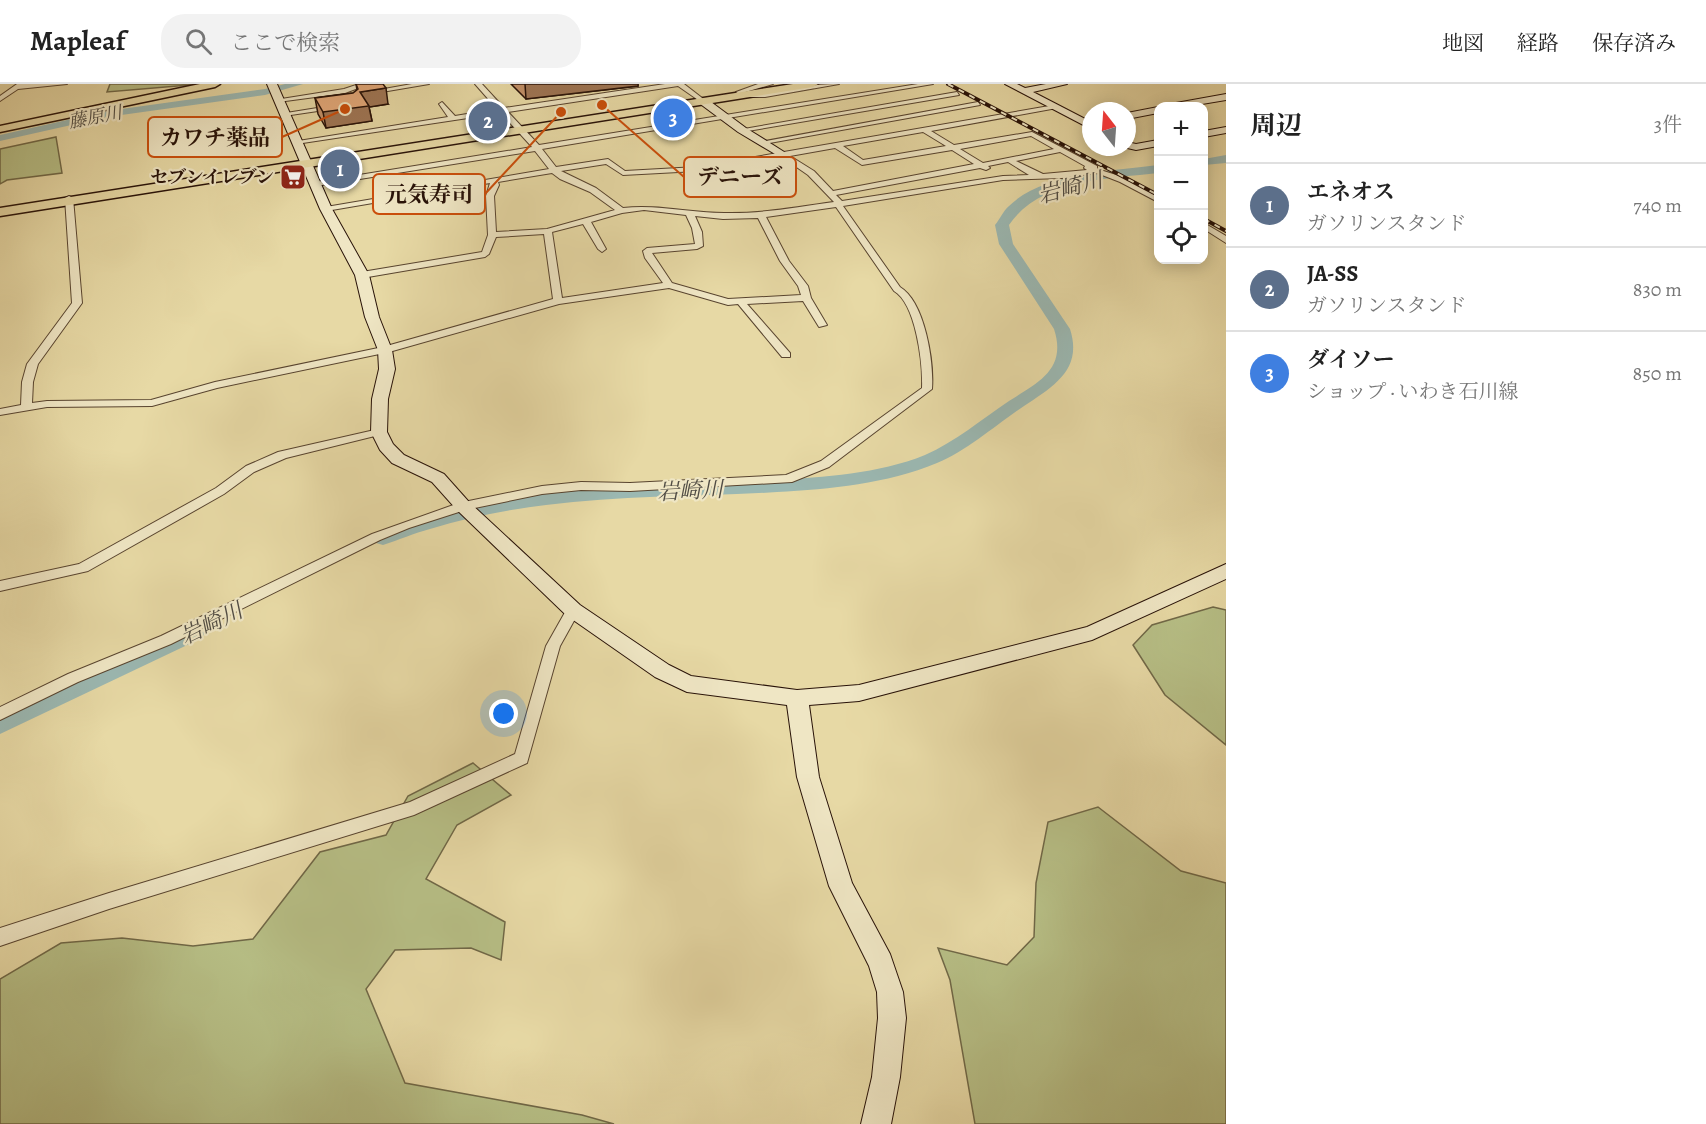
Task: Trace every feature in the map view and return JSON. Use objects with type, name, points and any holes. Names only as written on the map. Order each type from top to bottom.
[{"type":"main road","points":[[0,129],[215,84]]},
{"type":"main road","points":[[0,210],[813,84]]},
{"type":"main road","points":[[741,94],[792,88]]},
{"type":"street","points":[[0,92],[17,87],[64,84]]},
{"type":"street","points":[[366,84],[345,91],[275,92],[326,209],[362,274],[372,317],[385,350],[387,369],[380,399],[379,432],[386,446],[398,459],[438,478],[470,512],[573,610],[662,671],[687,684],[797,698],[859,693],[1092,633],[1226,571]]},
{"type":"street","points":[[350,96],[426,84]]},
{"type":"street","points":[[478,84],[556,171],[563,177],[593,190],[621,211]]},
{"type":"street","points":[[0,714],[73,678],[166,640],[405,525],[470,512],[542,489],[788,479],[825,464],[927,389],[929,377],[925,355],[910,300],[897,289],[839,206],[840,204],[811,173],[742,130],[679,84],[296,142]]},
{"type":"street","points":[[741,94],[752,87],[770,84]]},
{"type":"street","points":[[316,184],[930,84]]},
{"type":"street","points":[[1010,84],[1082,121]]},
{"type":"street","points":[[1023,91],[1062,84]]},
{"type":"street","points":[[0,99],[17,87]]},
{"type":"street","points":[[792,88],[798,98],[838,88]]},
{"type":"street","points":[[945,88],[1001,117]]},
{"type":"street","points":[[858,89],[1003,178]]},
{"type":"street","points":[[742,130],[957,94]]},
{"type":"street","points":[[1198,102],[1226,97]]},
{"type":"street","points":[[442,104],[453,118]]},
{"type":"street","points":[[764,142],[978,104]]},
{"type":"street","points":[[284,114],[343,106]]},
{"type":"street","points":[[798,106],[853,143]]},
{"type":"street","points":[[326,209],[610,162],[623,173],[696,169],[1055,108]]},
{"type":"street","points":[[1136,114],[1154,111]]},
{"type":"street","points":[[1208,133],[1226,130]]},
{"type":"street","points":[[838,146],[862,163],[1032,134],[1094,168],[1033,174],[1009,160]]},
{"type":"street","points":[[1136,147],[1154,144]]},
{"type":"street","points":[[831,194],[1060,150]]},
{"type":"street","points":[[492,235],[548,231],[621,211],[644,208],[723,216],[761,215],[1003,178],[1103,172],[1121,179],[1154,198]]},
{"type":"street","points":[[362,274],[485,254],[492,235],[490,196],[495,185],[493,180]]},
{"type":"street","points":[[27,407],[29,372],[39,354],[73,312],[77,303],[69,199]]},
{"type":"street","points":[[669,285],[649,258],[647,251],[700,244],[696,223],[689,213]]},
{"type":"street","points":[[761,215],[785,261],[803,286],[806,298],[822,324]]},
{"type":"street","points":[[586,221],[602,249]]},
{"type":"street","points":[[1208,229],[1226,240]]},
{"type":"street","points":[[548,231],[558,301]]},
{"type":"street","points":[[0,412],[71,402],[152,403],[215,385],[385,350],[558,301],[669,285],[728,302],[806,298]]},
{"type":"street","points":[[740,301],[786,356]]},
{"type":"street","points":[[0,585],[83,568],[220,491],[250,470],[282,455],[379,432]]},
{"type":"street","points":[[0,937],[109,901],[414,808],[522,758],[553,646],[573,610]]},
{"type":"street","points":[[797,698],[808,777],[841,886],[882,963],[890,992],[892,1018],[886,1077],[876,1124]]},
{"type":"green space","points":[[110,84],[201,84],[107,92]]},
{"type":"green space","points":[[56,137],[62,173],[7,180],[0,184],[0,149]]},
{"type":"green space","points":[[1213,607],[1226,610],[1226,745],[1165,695],[1133,645],[1152,625]]},
{"type":"green space","points":[[473,763],[511,795],[457,825],[426,879],[505,922],[501,960],[471,948],[395,950],[366,989],[405,1083],[582,1115],[614,1124],[0,1124],[0,979],[61,943],[122,938],[193,946],[253,939],[320,852],[386,835],[408,796]]},
{"type":"green space","points":[[1098,807],[1181,871],[1226,883],[1226,1124],[975,1124],[950,980],[938,948],[1007,965],[1034,937],[1036,883],[1048,822]]},
{"type":"building","points":[[356,84],[383,84],[386,88],[360,92],[369,106],[323,112],[315,98],[353,93],[358,89]]},
{"type":"building","points":[[677,99],[686,107],[670,110],[661,102]]},
{"type":"waterway","name":"藤原川","points":[[0,138],[107,114],[265,92],[298,84]]},
{"type":"waterway","name":"岩崎川","points":[[1208,161],[1226,159]]},
{"type":"waterway","name":"岩崎川","points":[[383,538],[443,519],[526,502],[577,495],[830,482],[865,478],[900,470],[938,456],[1043,386],[1052,379],[1064,362],[1066,341],[1062,329],[1006,244],[1002,225],[1013,209],[1029,197],[1049,188],[1095,177],[1154,170]]},
{"type":"waterway","name":"岩崎川","points":[[0,725],[194,632]]},
{"type":"railway","points":[[948,84],[1154,193]]},
{"type":"railway","points":[[1208,221],[1226,231]]},
{"type":"place","name":"デニーズ","points":[[602,105]]},
{"type":"place","name":"カワチ薬品","points":[[345,109]]},
{"type":"place","name":"元気寿司","points":[[561,112]]},
{"type":"place","name":"ダイソー","points":[[673,118]]},
{"type":"place","name":"JA-SS","points":[[488,121]]},
{"type":"place","name":"エネオス","points":[[340,169]]},
{"type":"place","name":"セブンイレブン","points":[[293,177]]}]
